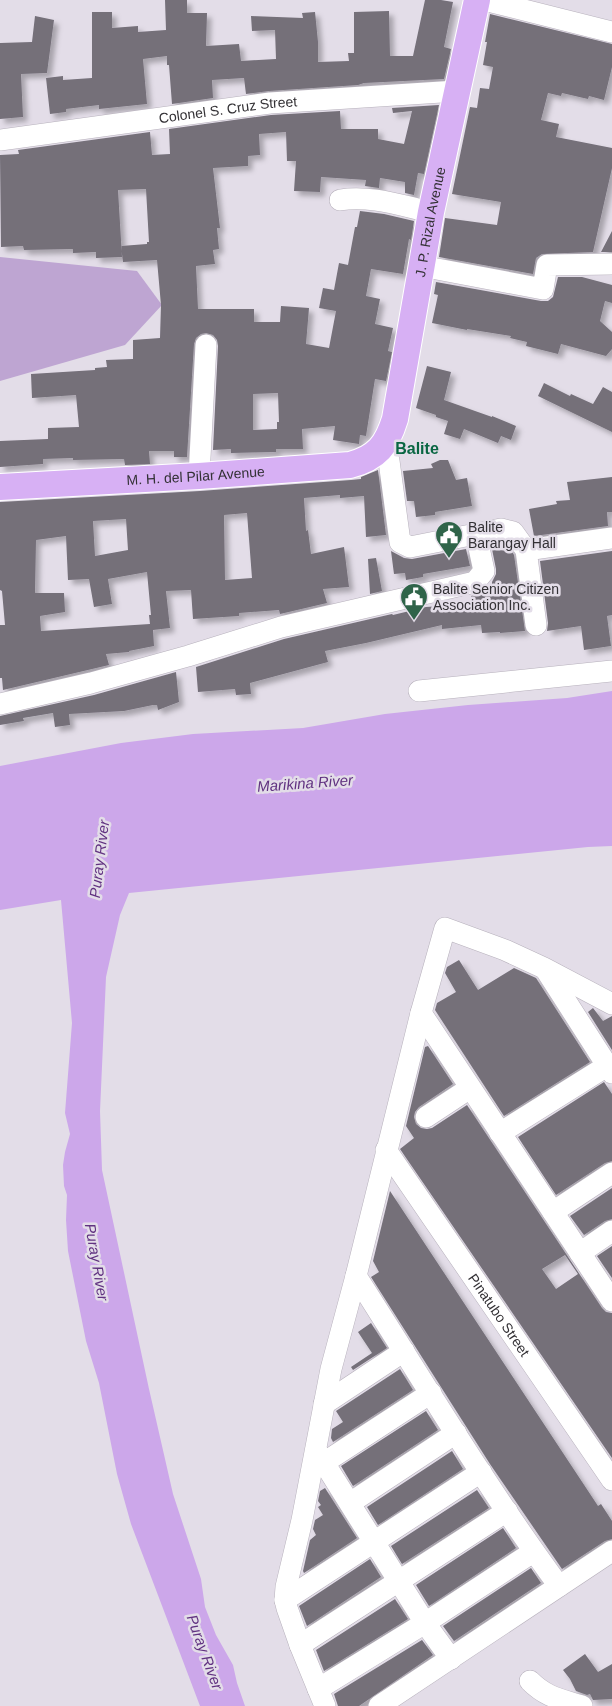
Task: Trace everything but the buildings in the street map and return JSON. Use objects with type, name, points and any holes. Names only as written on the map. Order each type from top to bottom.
[{"type":"main road","name":"J. P. Rizal Avenue","points":[[385,444],[392,432],[395,419],[431,212],[477,0]]},
{"type":"main road","name":"M. H. del Pilar Avenue","points":[[0,487],[199,476],[350,465],[364,461],[385,444]]},
{"type":"street","points":[[484,0],[612,32]]},
{"type":"street","name":"Colonel S. Cruz Street","points":[[0,140],[270,103],[457,90]]},
{"type":"street","points":[[340,200],[354,198],[371,200],[431,212]]},
{"type":"street","points":[[421,266],[543,289],[547,266],[612,264]]},
{"type":"street","points":[[199,476],[206,345]]},
{"type":"street","points":[[385,444],[390,461],[400,542],[410,547],[501,528],[513,532],[526,550],[536,625]]},
{"type":"street","points":[[0,704],[91,683],[188,656],[281,627],[475,582],[484,572],[476,534]]},
{"type":"street","points":[[526,550],[612,538]]},
{"type":"street","points":[[419,691],[612,671]]},
{"type":"street","points":[[533,1552],[425,1622],[322,1698],[300,1646],[285,1600],[286,1587],[321,1456],[324,1404],[331,1369],[444,928],[505,950],[544,968],[612,1004]]},
{"type":"street","points":[[500,1133],[610,1069],[544,968]]},
{"type":"street","points":[[421,1013],[580,1253],[610,1293]]},
{"type":"street","points":[[426,1117],[470,1088]]},
{"type":"street","name":"Pinatubo Street","points":[[386,1150],[612,1480]]},
{"type":"street","points":[[553,1212],[612,1173]]},
{"type":"street","points":[[580,1253],[612,1231]]},
{"type":"street","points":[[356,1276],[533,1552],[559,1586]]},
{"type":"street","points":[[324,1404],[404,1351]]},
{"type":"street","points":[[321,1456],[431,1393]]},
{"type":"street","points":[[350,1503],[456,1433]]},
{"type":"street","points":[[321,1456],[399,1582],[451,1659]]},
{"type":"street","points":[[285,1600],[481,1472]]},
{"type":"street","points":[[300,1646],[507,1511]]},
{"type":"street","points":[[379,1706],[612,1551]]},
{"type":"street","points":[[530,1681],[539,1690],[553,1698],[582,1706]]},
{"type":"shaded area","points":[[0,257],[137,271],[162,305],[125,345],[0,381]]},
{"type":"water","points":[[612,691],[612,846],[129,893],[120,915],[106,977],[100,1111],[102,1170],[173,1494],[201,1579],[205,1607],[216,1635],[233,1665],[245,1706],[200,1706],[131,1524],[117,1474],[99,1383],[86,1341],[68,1251],[67,1195],[64,1186],[63,1165],[70,1134],[65,1113],[72,1023],[61,900],[0,910],[0,766],[121,743],[193,734],[303,728],[385,714],[468,705],[567,698]]},
{"type":"place","name":"Balite Barangay Hall","points":[[449,559]]},
{"type":"place","name":"Balite Senior Citizen Association Inc.","points":[[414,621]]},
{"type":"district","name":"Balite","points":[[417,448]]},
{"type":"water label","name":"Marikina River","points":[[305,783]]},
{"type":"water label","name":"Puray River","points":[[99,859]]},
{"type":"water label","name":"Puray River","points":[[97,1262]]},
{"type":"water label","name":"Puray River","points":[[205,1652]]}]
